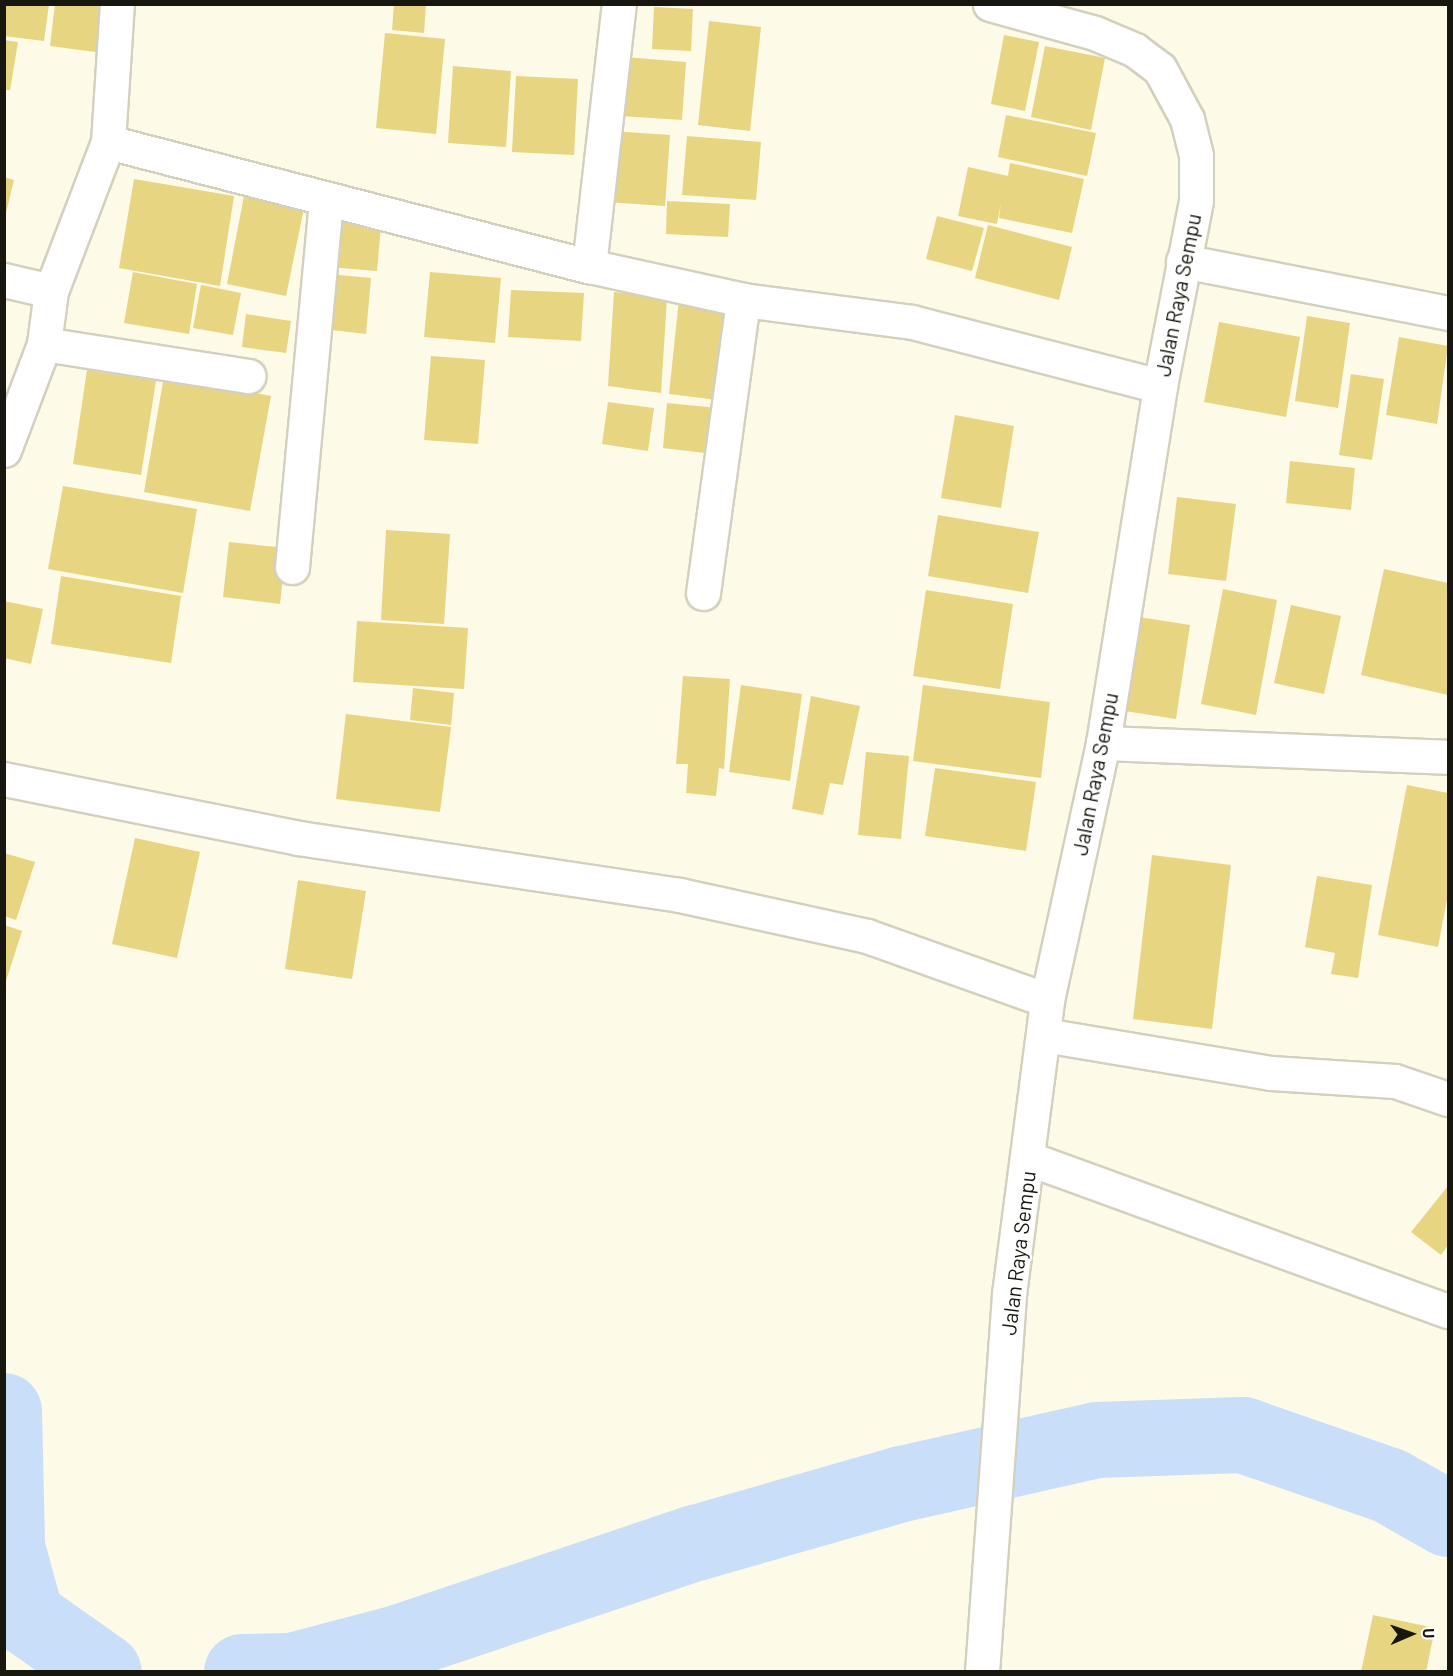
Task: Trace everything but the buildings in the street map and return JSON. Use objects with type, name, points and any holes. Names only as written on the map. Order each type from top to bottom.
[{"type":"street","points":[[4,450],[44,344],[51,291],[108,142],[117,4]]},
{"type":"street","points":[[589,266],[619,4]]},
{"type":"street","name":"Jalan Raya Sempu","points":[[982,1664],[1009,1294],[1030,1159],[1047,1000],[1103,743],[1160,386],[1196,200],[1196,155],[1183,110],[1160,69],[1135,50],[1095,33],[990,4]]},
{"type":"street","points":[[108,142],[589,266],[743,300],[912,322],[1160,386]]},
{"type":"street","points":[[292,567],[326,199]]},
{"type":"street","points":[[1183,261],[1449,313]]},
{"type":"street","points":[[4,280],[51,291]]},
{"type":"street","points":[[703,593],[743,300]]},
{"type":"street","points":[[44,344],[249,376]]},
{"type":"street","points":[[1103,743],[1449,758]]},
{"type":"street","points":[[4,779],[299,838],[679,895],[867,936],[1047,1000]]},
{"type":"street","points":[[1044,1035],[1271,1073],[1395,1081],[1449,1099]]},
{"type":"street","points":[[1030,1159],[1449,1311]]},
{"type":"waterway","points":[[4,1411],[7,1547],[26,1617],[104,1672]]},
{"type":"waterway","points":[[242,1672],[292,1671],[398,1643],[696,1543],[902,1484],[1097,1440],[1243,1435],[1390,1486],[1448,1519]]}]
